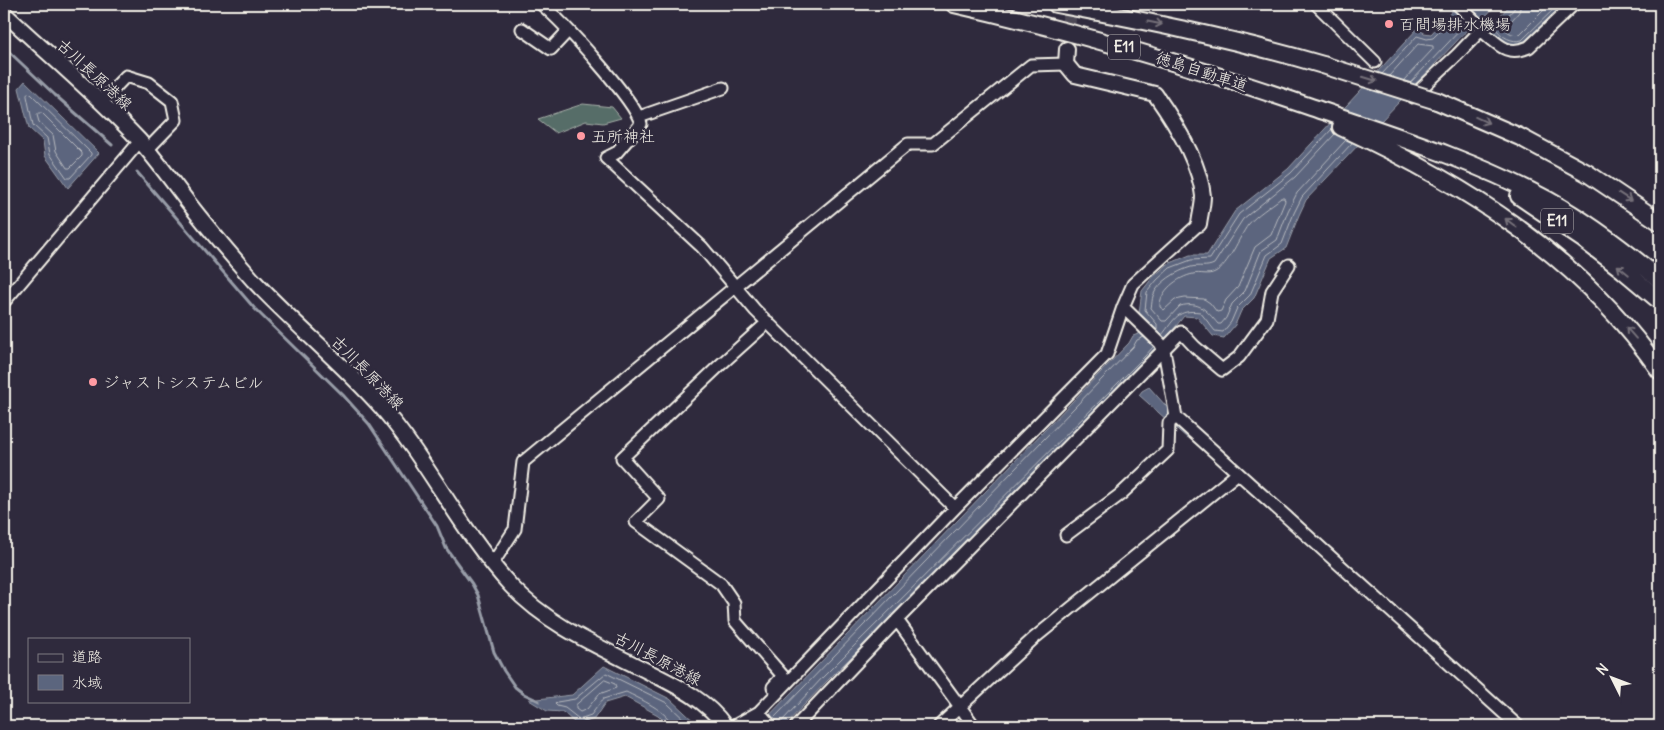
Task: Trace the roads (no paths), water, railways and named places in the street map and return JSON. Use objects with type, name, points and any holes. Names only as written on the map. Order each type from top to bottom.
[{"type":"highway","name":"徳島自動車道","points":[[954,4],[1131,48],[1446,153],[1494,173],[1566,210],[1615,244],[1660,280]]},
{"type":"highway","points":[[1056,4],[1182,28],[1261,47],[1437,101],[1496,125],[1587,172],[1660,222]]},
{"type":"highway","points":[[1291,100],[1339,126],[1398,153],[1469,194],[1502,216],[1545,248],[1576,276],[1631,333],[1660,371]]},
{"type":"highway","name":"徳島自動車道","points":[[1446,153],[1545,213],[1623,270],[1660,301]]},
{"type":"main road","name":"古川長原港線","points":[[4,13],[101,102],[144,146],[208,228],[247,272],[276,304],[349,372],[382,409],[426,467],[492,562],[512,586],[550,620],[572,634],[683,689],[718,716],[724,726]]},
{"type":"main road","points":[[1067,49],[1066,64],[1075,75],[1155,94],[1169,114],[1200,176],[1203,199],[1198,224]]},
{"type":"street","points":[[541,4],[554,15],[614,83],[639,117],[641,124],[616,153],[606,158],[702,247],[734,286],[768,322],[955,508]]},
{"type":"street","points":[[1316,4],[1375,62]]},
{"type":"street","points":[[1457,4],[1502,48],[1509,51],[1520,51],[1529,47],[1574,4]]},
{"type":"street","points":[[1412,97],[1457,55],[1479,27]]},
{"type":"street","points":[[522,29],[551,49],[568,31]]},
{"type":"street","points":[[492,562],[515,529],[523,462],[678,336],[734,286],[908,144],[933,144],[1031,64],[1066,64]]},
{"type":"street","points":[[4,302],[144,146],[176,120],[172,101],[149,82],[126,76],[101,102]]},
{"type":"street","points":[[639,117],[724,88]]},
{"type":"street","points":[[734,726],[761,714],[767,703],[1107,354],[1133,284],[1198,224]]},
{"type":"street","points":[[796,726],[1162,347],[1182,332],[1195,347],[1222,370],[1239,357],[1267,319],[1272,291],[1289,265]]},
{"type":"street","points":[[1125,309],[1162,347],[1176,417],[1518,726]]},
{"type":"street","points":[[767,703],[765,698],[783,676],[735,622],[734,603],[721,584],[636,522],[659,499],[622,458],[768,322]]},
{"type":"street","points":[[1066,535],[1121,494],[1168,450],[1169,422],[1176,417]]},
{"type":"street","points":[[939,726],[1033,639],[1238,474]]},
{"type":"street","points":[[897,620],[974,726]]},
{"type":"street","points":[[761,714],[771,726]]},
{"type":"water","points":[[1464,4],[1497,4],[1482,20]]},
{"type":"water","points":[[1511,4],[1566,4],[1524,46],[1518,46],[1508,44],[1487,30]]},
{"type":"water","points":[[1455,8],[1472,25],[1306,200],[1286,248],[1271,258],[1254,298],[1241,311],[1235,325],[1224,338],[1213,336],[1197,317],[1184,316],[1149,360],[784,726],[759,726],[1129,343],[1133,336],[1154,328],[1139,313],[1142,291],[1153,277],[1168,264],[1190,255],[1207,255],[1235,211],[1288,169],[1418,28],[1424,33],[1431,34]]},
{"type":"water","points":[[25,81],[99,153],[68,188],[45,156],[43,141],[29,128],[19,88]]},
{"type":"water","points":[[1149,387],[1191,434],[1187,438],[1139,395]]},
{"type":"water","points":[[604,666],[670,699],[699,726],[669,726],[658,715],[625,697],[605,703],[594,719],[577,725],[563,712],[547,711],[529,700],[572,695]]},
{"type":"waterway","points":[[4,47],[112,145]]},
{"type":"waterway","points":[[137,172],[255,309],[343,395],[369,424],[437,526],[446,548],[472,584],[478,595],[494,652],[504,671],[515,687],[524,694],[539,701]]},
{"type":"waterway","points":[[583,719],[589,726]]},
{"type":"tunnel","points":[[1067,49],[1070,4]]},
{"type":"place","name":"百間場排水機場","points":[[1389,24]]},
{"type":"place","name":"五所神社","points":[[581,136]]},
{"type":"place","name":"ジャストシステムビル","points":[[93,382]]}]
